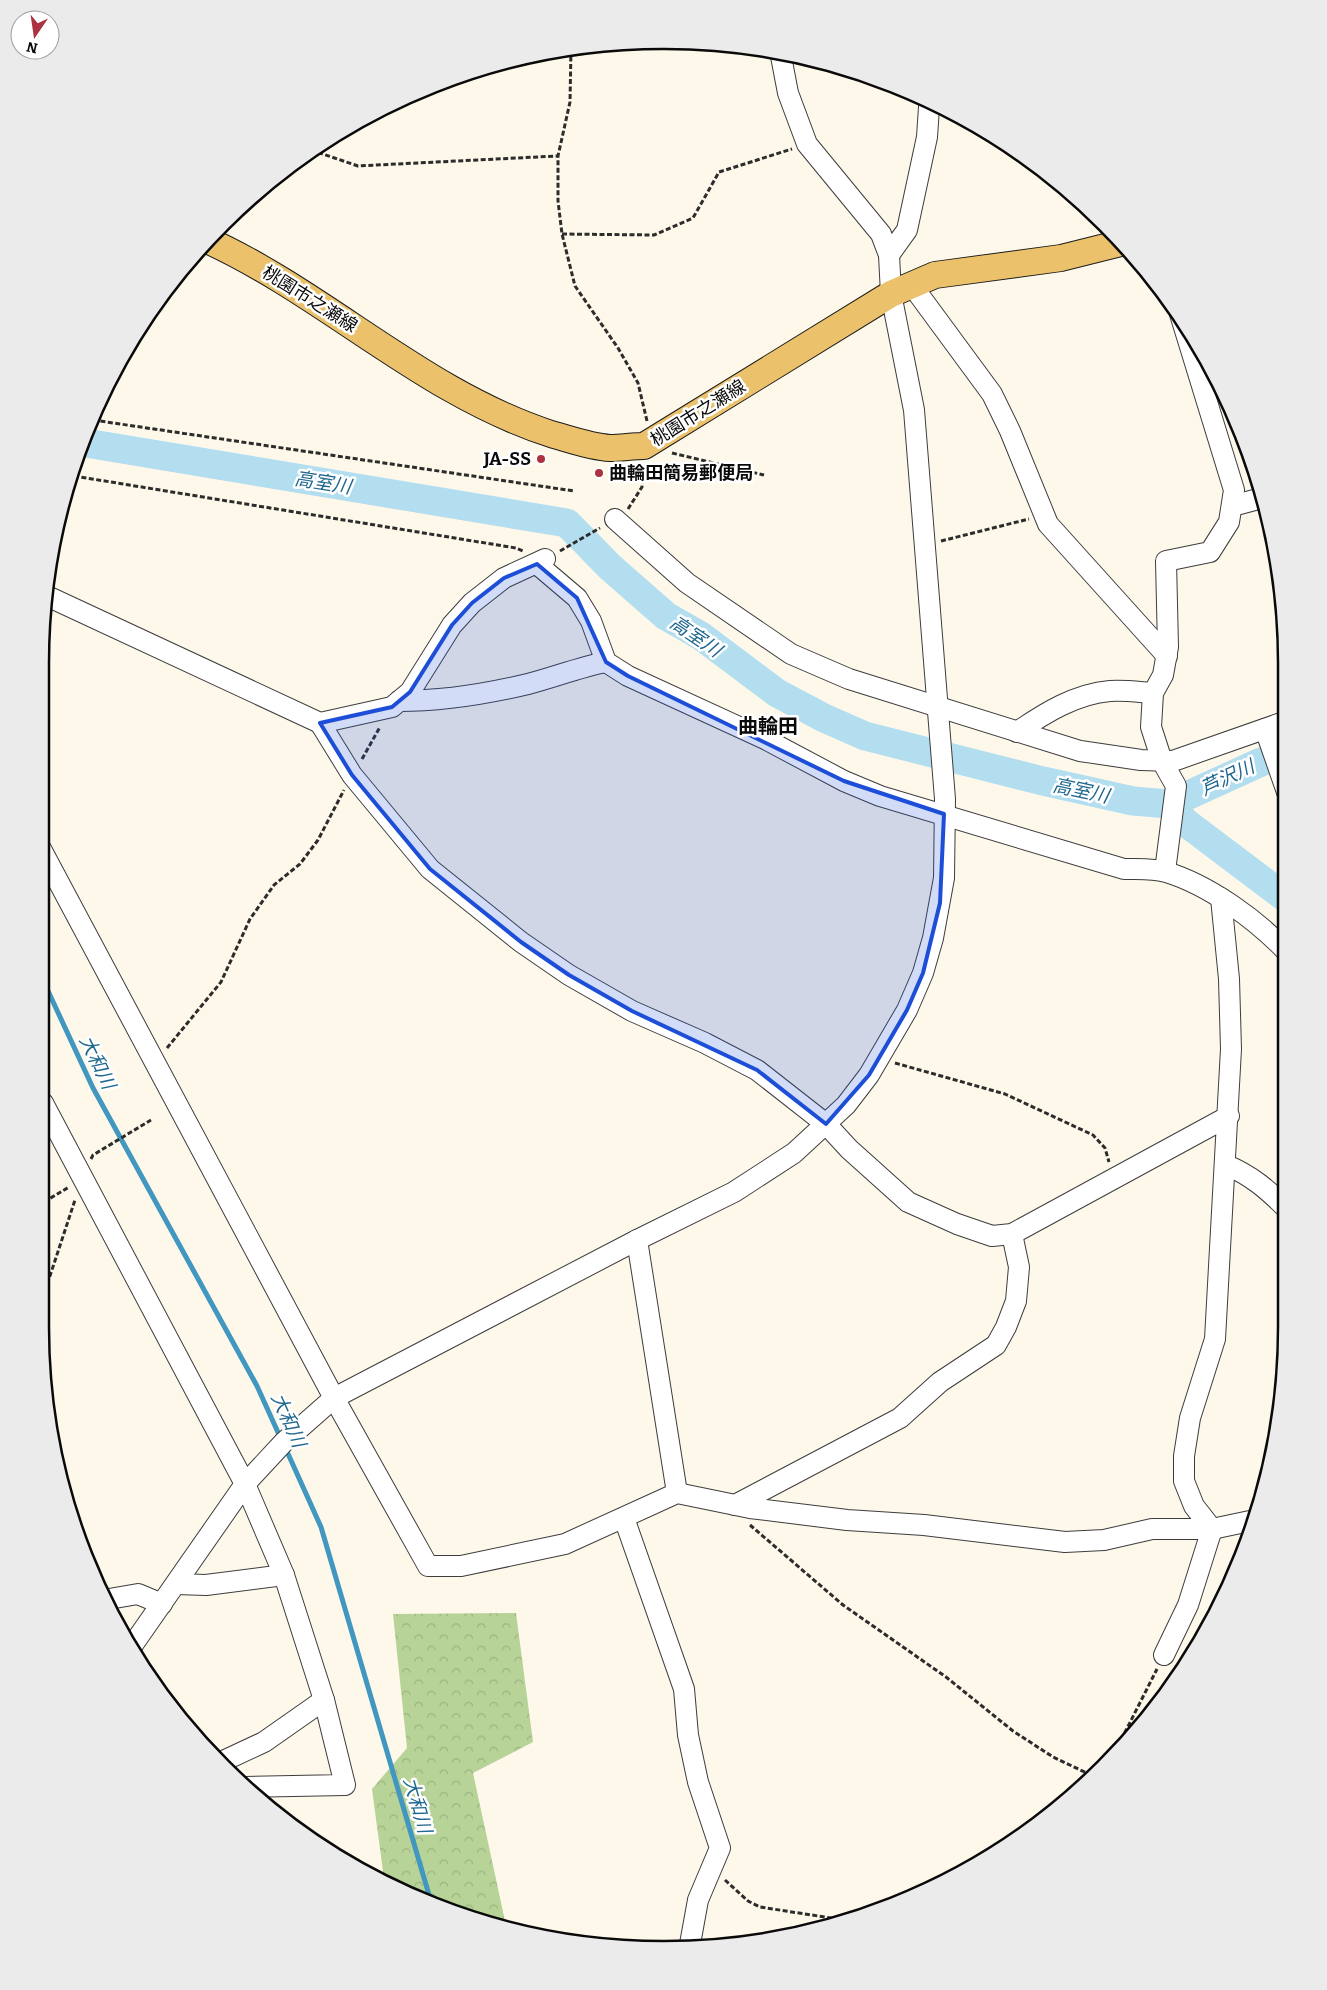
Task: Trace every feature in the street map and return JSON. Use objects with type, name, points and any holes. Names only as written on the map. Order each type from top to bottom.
[{"type":"main road","name":"桃園市之瀬線","points":[[215,244],[275,276],[437,382],[492,411],[528,426],[569,439],[609,448],[644,446],[901,289],[935,275],[1061,258],[1113,245]]},
{"type":"street","points":[[135,1641],[249,1480],[284,1442],[329,1403],[637,1240],[734,1192],[794,1153],[846,1105],[879,1059],[907,1010],[923,973],[933,938],[944,878],[944,806],[914,410],[901,289],[881,234],[807,144],[788,93],[782,61]]},
{"type":"street","points":[[889,255],[907,230],[927,137],[929,109]]},
{"type":"street","points":[[901,289],[992,394],[1010,430],[1048,524],[1167,656]]},
{"type":"street","points":[[1167,862],[1176,786],[1162,761],[1151,727],[1153,693],[1163,675],[1167,656],[1166,561],[1210,552],[1229,522],[1234,490],[1190,346]]},
{"type":"street","points":[[1232,506],[1256,500]]},
{"type":"street","points":[[614,520],[687,583],[791,654],[849,679],[937,711],[1080,751],[1141,760],[1162,761],[1172,761],[1267,734],[1278,727]]},
{"type":"street","points":[[395,704],[410,692],[452,625],[472,603],[504,578],[542,561],[577,598],[591,621],[606,662],[628,676],[765,739],[844,781],[880,796],[944,806],[1124,869],[1167,862],[1221,898],[1271,935],[1278,942]]},
{"type":"street","points":[[52,599],[320,723],[352,774],[430,869],[521,942],[569,975],[632,1011],[705,1043],[757,1070],[826,1124],[849,1149],[908,1202],[957,1224],[992,1236],[1012,1234],[1229,1116]]},
{"type":"street","points":[[320,723],[395,704],[433,701],[529,684],[582,666],[606,662]]},
{"type":"street","points":[[1017,732],[1053,709],[1084,696],[1109,691],[1153,693]]},
{"type":"street","points":[[1267,734],[1278,763]]},
{"type":"street","points":[[49,864],[155,1062],[329,1403],[428,1566],[461,1566],[565,1544],[677,1493],[735,1505],[846,1520],[924,1525],[1065,1542],[1104,1540],[1152,1529],[1212,1529],[1247,1522]]},
{"type":"street","points":[[1212,1529],[1194,1506],[1184,1481],[1184,1456],[1190,1418],[1215,1339],[1229,1116],[1231,1049],[1230,989],[1221,898]]},
{"type":"street","points":[[49,1115],[82,1178],[249,1480],[284,1575],[324,1700],[345,1785],[257,1788]]},
{"type":"street","points":[[1226,1165],[1243,1172],[1266,1187],[1278,1200]]},
{"type":"street","points":[[735,1505],[900,1418],[940,1382],[996,1346],[1016,1301],[1019,1267],[1012,1234]]},
{"type":"street","points":[[637,1240],[677,1493]]},
{"type":"street","points":[[624,1518],[684,1689],[688,1735],[694,1763],[720,1848],[698,1900],[691,1940]]},
{"type":"street","points":[[1164,1655],[1188,1604],[1212,1529]]},
{"type":"street","points":[[176,1584],[206,1585],[284,1575]]},
{"type":"street","points":[[112,1598],[138,1594],[162,1604]]},
{"type":"street","points":[[229,1761],[264,1742],[324,1700]]},
{"type":"path","points":[[78,477],[516,548],[542,561],[614,520],[632,506],[642,486],[647,420],[638,383],[618,348],[575,286],[562,234],[558,201],[558,156],[570,102],[571,56]]},
{"type":"path","points":[[562,234],[654,234],[693,218],[718,172],[807,144]]},
{"type":"path","points":[[320,153],[358,166],[558,156]]},
{"type":"path","points":[[99,421],[574,491]]},
{"type":"path","points":[[672,452],[764,475]]},
{"type":"path","points":[[924,545],[1044,515]]},
{"type":"path","points":[[155,1062],[221,982],[250,919],[274,885],[300,864],[309,852],[352,774],[395,704]]},
{"type":"path","points":[[879,1059],[1005,1094],[1093,1135],[1105,1148],[1113,1179]]},
{"type":"path","points":[[93,1155],[151,1120]]},
{"type":"path","points":[[49,1199],[82,1178]]},
{"type":"path","points":[[49,1276],[82,1178]]},
{"type":"path","points":[[735,1505],[753,1529],[843,1605],[946,1677],[1013,1732],[1053,1757],[1086,1773]]},
{"type":"path","points":[[1124,1734],[1164,1655]]},
{"type":"path","points":[[712,1867],[748,1901],[760,1907],[830,1918]]},
{"type":"highlighted area","points":[[537,564],[577,598],[606,662],[628,676],[844,781],[944,814],[940,903],[923,973],[907,1010],[869,1075],[826,1124],[757,1070],[632,1011],[569,975],[521,942],[430,869],[352,775],[320,723],[392,707],[410,692],[452,625],[472,603],[504,578]]},
{"type":"green space","points":[[516,1613],[533,1742],[473,1773],[505,1920],[466,1909],[383,1873],[372,1789],[407,1748],[393,1614]]},
{"type":"waterway","name":"高室川","points":[[90,444],[567,523],[610,567],[666,616],[701,636],[777,693],[824,718],[865,736],[1043,781],[1133,801],[1169,804],[1185,822],[1278,892]]},
{"type":"waterway","name":"芦沢川","points":[[1169,804],[1261,762],[1278,757]]},
{"type":"waterway","name":"大和川","points":[[49,993],[93,1088],[257,1386],[281,1439]]},
{"type":"waterway","name":"大和川","points":[[285,1447],[321,1527],[429,1894]]},
{"type":"place","name":"JA-SS","points":[[541,459]]},
{"type":"place","name":"曲輪田簡易郵便局","points":[[599,473]]},
{"type":"district","name":"曲輪田","points":[[768,726]]}]
